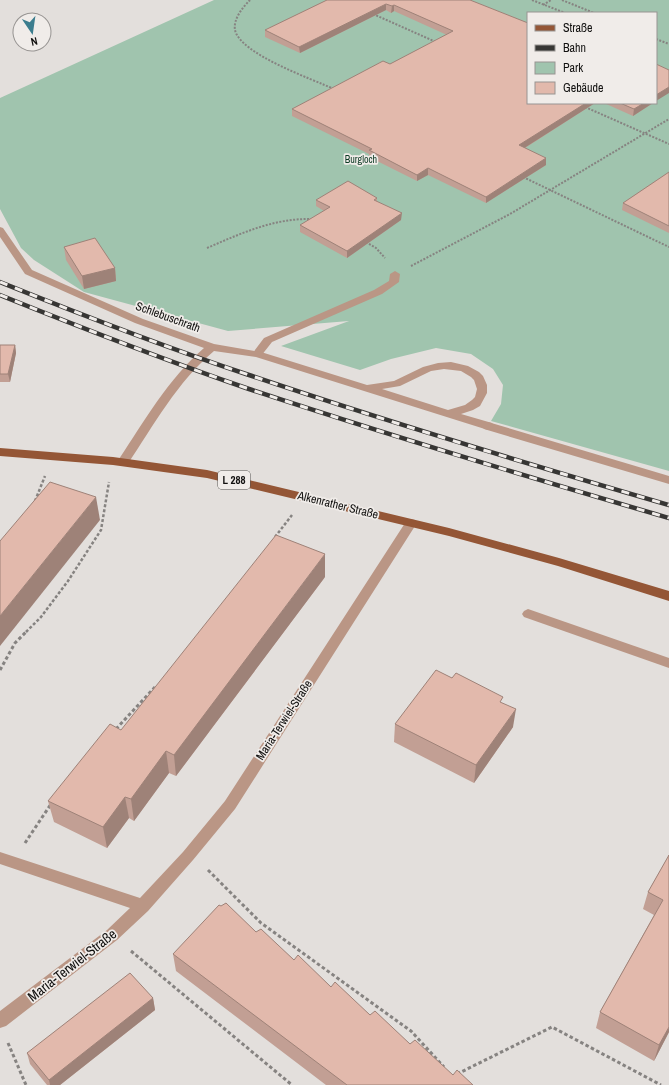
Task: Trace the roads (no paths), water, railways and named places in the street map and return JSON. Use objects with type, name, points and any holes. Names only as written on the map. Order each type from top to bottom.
[{"type":"main road","name":"Alkenrather Straße","points":[[0,452],[53,455],[207,474],[306,496],[559,562],[669,596]]},
{"type":"street","name":"Schlebuschrath","points":[[0,230],[28,272],[139,321],[212,347],[257,354],[488,426],[669,480]]},
{"type":"street","points":[[257,354],[268,340],[378,292],[394,282],[394,274]]},
{"type":"street","points":[[118,462],[173,388],[198,358],[212,347]]},
{"type":"street","points":[[368,388],[396,383],[417,373],[438,366],[457,366],[473,371],[480,381],[483,390],[480,400],[471,407],[448,413]]},
{"type":"street","name":"Maria-Terwiel-Straße","points":[[0,1021],[112,935],[142,906],[188,856],[230,805],[411,523]]},
{"type":"street","points":[[528,614],[669,664]]},
{"type":"street","points":[[6,860],[142,906]]},
{"type":"railway","points":[[0,282],[155,342],[301,392],[458,442],[669,505]]},
{"type":"railway","points":[[0,295],[124,344],[249,389],[353,423],[669,518]]},
{"type":"park label","name":"Burgloch","points":[[361,159]]}]
